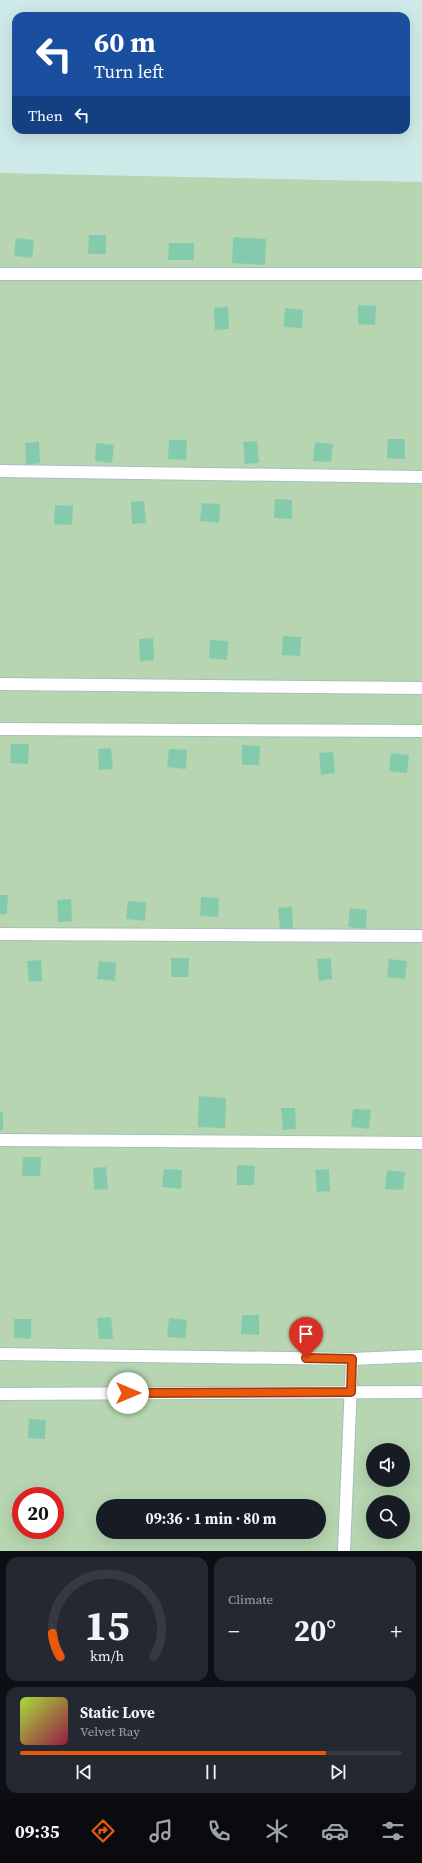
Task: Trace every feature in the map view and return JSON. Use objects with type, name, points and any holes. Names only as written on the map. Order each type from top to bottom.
[{"type":"lane","points":[[0,274],[422,274]]},
{"type":"lane","points":[[0,471],[422,477]]},
{"type":"lane","points":[[0,684],[422,688]]},
{"type":"lane","points":[[0,729],[422,731]]},
{"type":"lane","points":[[0,934],[422,936]]},
{"type":"lane","points":[[0,1140],[422,1143]]},
{"type":"lane","points":[[0,1354],[352,1359],[422,1356]]},
{"type":"lane","points":[[344,1551],[352,1359]]},
{"type":"lane","points":[[0,1394],[422,1392]]},
{"type":"green space","points":[[0,173],[422,182],[422,1551],[0,1551]]},
{"type":"building","points":[[89,235],[106,235],[106,254],[88,254]]},
{"type":"building","points":[[233,237],[266,239],[265,265],[232,263]]},
{"type":"building","points":[[16,238],[34,240],[32,258],[14,256]]},
{"type":"building","points":[[169,243],[194,243],[194,260],[168,260]]},
{"type":"building","points":[[358,305],[376,306],[375,325],[358,324]]},
{"type":"building","points":[[228,307],[229,329],[215,330],[214,308]]},
{"type":"building","points":[[285,308],[303,310],[302,328],[284,327]]},
{"type":"building","points":[[388,439],[405,439],[405,459],[387,458]]},
{"type":"building","points":[[169,440],[187,440],[186,460],[168,459]]},
{"type":"building","points":[[257,441],[259,463],[245,464],[243,442]]},
{"type":"building","points":[[39,442],[40,463],[26,465],[25,443]]},
{"type":"building","points":[[315,442],[333,444],[331,462],[313,461]]},
{"type":"building","points":[[96,443],[114,445],[112,463],[95,461]]},
{"type":"building","points":[[275,499],[292,500],[292,519],[274,518]]},
{"type":"building","points":[[144,501],[146,523],[132,524],[131,502]]},
{"type":"building","points":[[202,503],[220,504],[219,523],[200,521]]},
{"type":"building","points":[[55,505],[73,506],[72,525],[54,524]]},
{"type":"building","points":[[283,636],[301,637],[300,656],[282,655]]},
{"type":"building","points":[[153,638],[154,660],[140,661],[139,639]]},
{"type":"building","points":[[210,640],[228,641],[227,660],[209,658]]},
{"type":"building","points":[[11,744],[29,744],[28,764],[10,763]]},
{"type":"building","points":[[242,745],[260,746],[259,765],[242,765]]},
{"type":"building","points":[[111,748],[113,769],[99,770],[98,749]]},
{"type":"building","points":[[169,749],[187,750],[186,769],[167,767]]},
{"type":"building","points":[[333,752],[335,773],[321,775],[319,753]]},
{"type":"building","points":[[391,753],[409,755],[407,773],[389,771]]},
{"type":"building","points":[[0,895],[8,895],[7,914],[0,914]]},
{"type":"building","points":[[201,897],[219,898],[218,917],[200,916]]},
{"type":"building","points":[[71,899],[72,921],[58,922],[57,900]]},
{"type":"building","points":[[128,901],[146,902],[145,921],[126,919]]},
{"type":"building","points":[[292,907],[293,929],[280,930],[278,908]]},
{"type":"building","points":[[350,908],[367,910],[366,929],[348,927]]},
{"type":"building","points":[[171,958],[189,958],[188,977],[171,977]]},
{"type":"building","points":[[331,958],[332,979],[319,981],[317,959]]},
{"type":"building","points":[[389,959],[407,961],[405,979],[387,977]]},
{"type":"building","points":[[41,960],[42,981],[29,982],[27,961]]},
{"type":"building","points":[[99,961],[116,963],[115,981],[97,979]]},
{"type":"building","points":[[199,1096],[226,1098],[225,1128],[198,1127]]},
{"type":"building","points":[[281,1108],[295,1108],[296,1129],[283,1130]]},
{"type":"building","points":[[353,1109],[371,1110],[369,1129],[351,1127]]},
{"type":"building","points":[[0,1112],[3,1113],[3,1130],[0,1130]]},
{"type":"building","points":[[23,1157],[41,1157],[40,1176],[22,1176]]},
{"type":"building","points":[[237,1165],[255,1166],[254,1185],[237,1185]]},
{"type":"building","points":[[106,1167],[108,1189],[94,1190],[93,1168]]},
{"type":"building","points":[[164,1169],[182,1170],[181,1189],[162,1187]]},
{"type":"building","points":[[329,1169],[330,1191],[317,1192],[315,1170]]},
{"type":"building","points":[[387,1170],[405,1172],[403,1190],[385,1189]]},
{"type":"building","points":[[242,1315],[259,1315],[259,1335],[241,1334]]},
{"type":"building","points":[[111,1317],[113,1339],[99,1339],[97,1318]]},
{"type":"building","points":[[169,1318],[187,1320],[185,1338],[167,1337]]},
{"type":"building","points":[[14,1319],[31,1319],[31,1339],[14,1338]]},
{"type":"building","points":[[29,1419],[46,1420],[45,1439],[28,1438]]},
{"type":"route","points":[[128,1393],[351,1392],[352,1359],[306,1358]]}]
